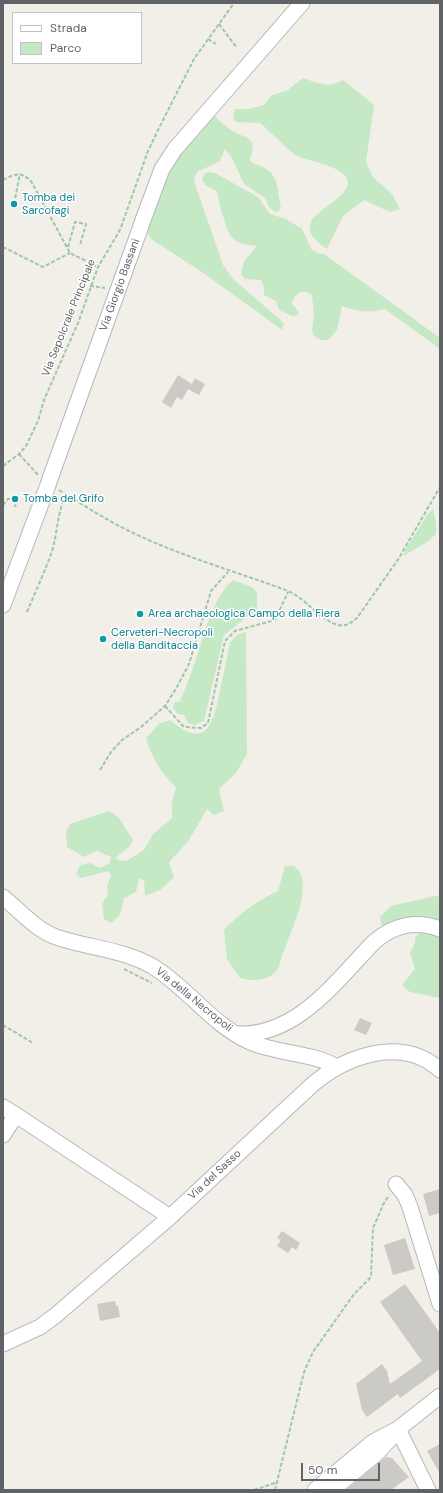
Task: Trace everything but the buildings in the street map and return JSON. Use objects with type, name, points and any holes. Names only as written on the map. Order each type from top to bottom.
[{"type":"street","name":"Via Giorgio Bassani","points":[[3,605],[162,169],[175,149],[302,3]]},
{"type":"street","name":"Via della Necropoli","points":[[3,897],[44,932],[56,937],[124,954],[153,966],[172,980],[235,1034],[261,1046],[317,1059],[337,1067]]},
{"type":"street","name":"Via della Necropoli","points":[[235,1034],[256,1033],[269,1030],[300,1015],[374,942],[388,932],[400,927],[417,925],[440,929]]},
{"type":"street","name":"Via del Sasso","points":[[3,1344],[45,1323],[170,1217],[314,1084],[337,1067],[362,1056],[397,1052],[420,1058],[440,1070]]},
{"type":"street","points":[[3,1107],[170,1217]]},
{"type":"street","points":[[3,1135],[16,1115]]},
{"type":"street","points":[[396,1184],[405,1195],[410,1207],[440,1304]]},
{"type":"street","points":[[315,1490],[373,1442],[398,1428],[440,1396]]},
{"type":"street","points":[[332,1490],[380,1450],[398,1428]]},
{"type":"street","points":[[398,1428],[428,1490]]},
{"type":"path","name":"Via Sepolcrale Principale","points":[[3,466],[26,446],[38,421],[44,400],[78,323],[98,267],[120,230],[148,151],[194,59],[234,3]]},
{"type":"path","points":[[219,24],[237,48]]},
{"type":"path","points":[[208,39],[216,44]]},
{"type":"path","points":[[3,180],[16,174],[26,176],[31,181],[70,253],[98,267]]},
{"type":"path","points":[[14,204],[20,174]]},
{"type":"path","points":[[68,247],[75,222],[86,224],[80,245]]},
{"type":"path","points":[[3,247],[43,267],[70,253]]},
{"type":"path","points":[[90,286],[105,287],[110,290]]},
{"type":"path","points":[[18,454],[49,482],[98,515],[130,532],[229,572],[288,592],[306,602],[333,623],[339,625],[351,623],[357,618],[399,558],[440,487]]},
{"type":"path","points":[[27,612],[52,551],[57,531],[58,514],[66,494]]},
{"type":"path","points":[[3,504],[8,499],[12,499],[16,507]]},
{"type":"path","points":[[100,770],[111,752],[122,740],[141,727],[165,706],[189,664],[211,591],[229,572]]},
{"type":"path","points":[[165,706],[184,727],[201,728],[208,723],[225,641],[235,631],[275,620],[288,592]]},
{"type":"path","points":[[121,967],[156,984]]},
{"type":"path","points":[[3,1025],[33,1043]]},
{"type":"path","points":[[276,1490],[304,1372],[313,1352],[349,1301],[371,1277],[373,1228],[383,1205],[396,1184]]},
{"type":"path","points":[[254,1490],[278,1482]]},
{"type":"green space","points":[[303,78],[328,85],[338,83],[343,80],[374,105],[366,162],[372,176],[392,194],[400,209],[390,212],[364,200],[343,216],[327,249],[314,238],[310,228],[312,220],[345,191],[348,183],[347,178],[336,169],[296,155],[260,123],[236,122],[233,118],[235,109],[249,109],[264,105],[271,96],[288,90]]},
{"type":"green space","points":[[212,113],[228,128],[249,139],[253,146],[250,159],[252,163],[268,170],[275,179],[277,185],[281,209],[276,213],[269,207],[265,198],[244,184],[231,156],[225,149],[220,161],[197,172],[194,181],[223,265],[233,279],[284,323],[282,330],[202,272],[151,239],[148,234],[155,203],[168,167]]},
{"type":"green space","points":[[209,172],[215,173],[258,197],[270,214],[286,219],[302,229],[311,249],[317,253],[324,254],[440,338],[440,349],[385,309],[363,311],[353,310],[342,306],[337,330],[328,340],[321,340],[314,336],[312,331],[314,314],[312,295],[302,292],[295,297],[292,304],[298,311],[298,315],[292,316],[279,310],[276,301],[264,295],[264,288],[261,280],[245,279],[241,274],[244,261],[257,246],[243,244],[234,240],[231,236],[226,226],[217,191],[205,185],[202,179],[204,174]]},
{"type":"green space","points":[[433,509],[436,523],[436,534],[427,542],[403,556],[405,550],[428,514]]},
{"type":"green space","points":[[233,580],[252,587],[257,592],[257,609],[224,635],[204,721],[194,725],[188,723],[184,715],[177,714],[173,707],[175,702],[179,702],[185,689],[216,603],[224,590]]},
{"type":"green space","points":[[246,632],[247,754],[236,773],[219,789],[224,811],[214,815],[207,809],[189,840],[169,862],[174,877],[160,890],[145,896],[144,880],[139,878],[136,892],[124,898],[120,915],[111,923],[104,919],[102,903],[108,895],[107,887],[111,875],[108,871],[81,878],[76,874],[80,865],[90,863],[99,868],[109,864],[111,857],[97,851],[84,857],[67,847],[66,832],[70,824],[109,811],[119,818],[133,840],[129,847],[115,858],[122,861],[128,860],[144,850],[153,834],[172,818],[172,803],[176,787],[166,777],[158,765],[146,738],[159,724],[170,720],[182,729],[192,733],[200,733],[206,730],[211,723],[214,714],[230,642],[239,634]]},
{"type":"green space","points":[[285,866],[294,866],[299,871],[302,878],[303,887],[297,916],[279,966],[273,974],[265,979],[250,980],[240,978],[227,959],[224,930],[249,908],[278,891]]},
{"type":"green space","points":[[440,895],[440,923],[403,920],[382,926],[380,917],[391,906]]},
{"type":"green space","points":[[421,931],[440,937],[440,998],[410,992],[402,985],[415,969],[410,953],[415,943],[415,938]]},
{"type":"place","name":"Tomba dei Sarcofagi","points":[[14,204]]},
{"type":"place","name":"Tomba del Grifo","points":[[15,499]]},
{"type":"place","name":"Area archaeologica Campo della Fiera","points":[[140,614]]},
{"type":"place","name":"Cerveteri-Necropoli della Banditaccia","points":[[103,639]]}]
